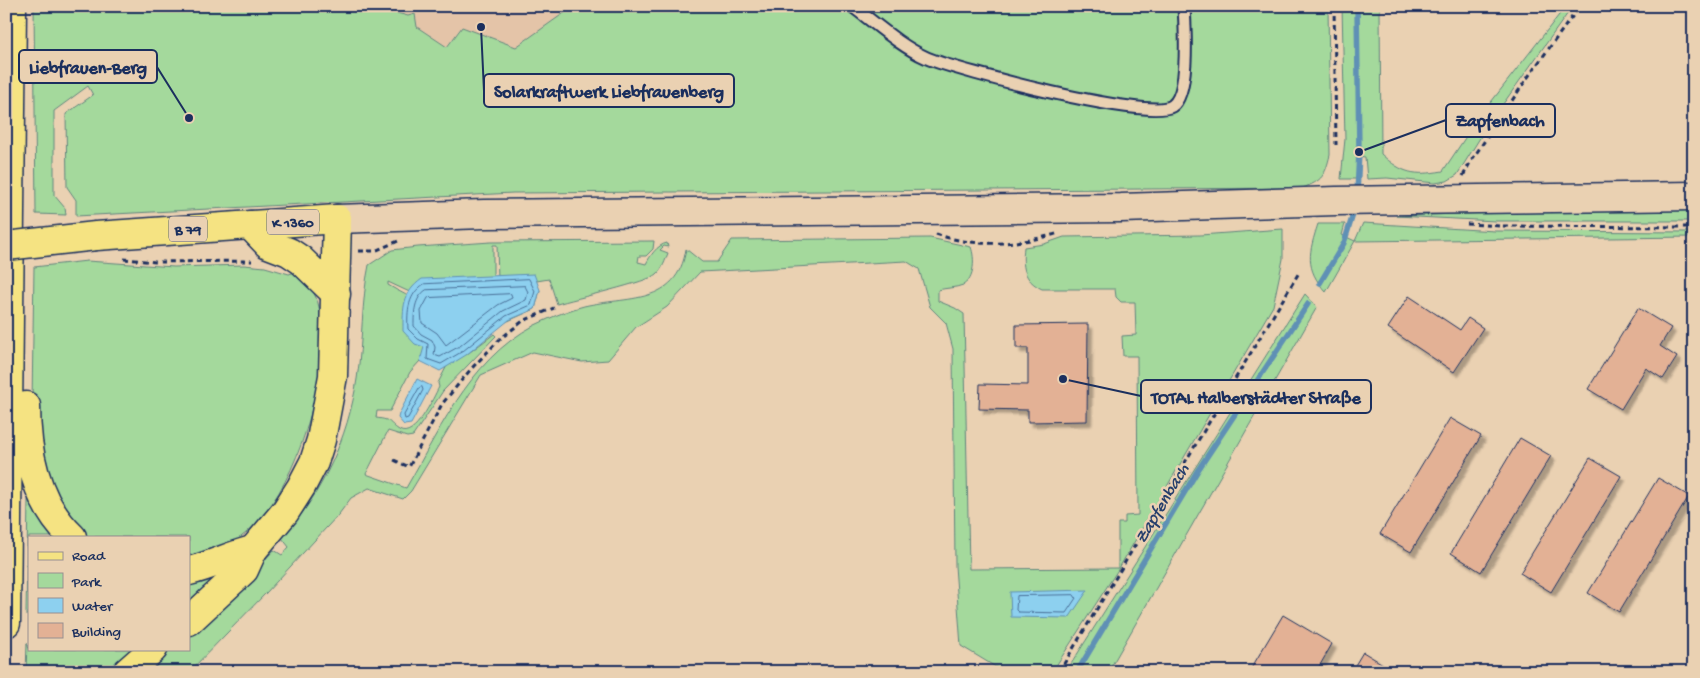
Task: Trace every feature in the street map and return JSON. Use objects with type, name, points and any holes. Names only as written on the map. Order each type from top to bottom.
[{"type":"main road","points":[[6,622],[12,6]]},
{"type":"main road","name":"K 1360","points":[[250,225],[337,219],[484,214],[1184,207],[1336,201],[1694,196]]},
{"type":"main road","points":[[190,620],[244,570],[253,550],[286,512],[301,487],[321,440],[333,376],[337,219]]},
{"type":"main road","points":[[250,225],[268,244],[289,252],[301,260],[336,294]]},
{"type":"main road","name":"B 79","points":[[6,246],[96,236],[250,225]]},
{"type":"main road","points":[[10,332],[25,349],[26,417],[34,475],[53,515],[71,536]]},
{"type":"main road","points":[[190,571],[205,567],[234,554],[253,550]]},
{"type":"main road","points":[[127,672],[153,650]]},
{"type":"lane","points":[[852,6],[926,57],[963,71],[1042,90],[1116,104],[1164,109],[1172,106],[1179,97],[1182,82],[1186,54],[1184,6]]},
{"type":"path","points":[[1334,6],[1336,145]]},
{"type":"path","points":[[1454,199],[1470,161],[1580,6]]},
{"type":"path","points":[[1465,224],[1501,226],[1694,227]]},
{"type":"path","points":[[930,232],[954,241],[968,243],[1024,243],[1067,231]]},
{"type":"path","points":[[337,251],[375,251],[402,239]]},
{"type":"path","points":[[122,258],[155,262],[261,262]]},
{"type":"path","points":[[1059,672],[1300,271]]},
{"type":"path","points":[[394,460],[409,467],[442,404],[471,369],[500,339],[523,321],[554,308]]},
{"type":"shaded area","points":[[304,6],[574,6],[516,47],[462,27],[447,47],[417,27],[408,16],[397,13]]},
{"type":"green space","points":[[34,6],[304,6],[397,13],[408,16],[415,14],[417,27],[447,47],[462,27],[516,47],[574,6],[1328,6],[1330,155],[1326,168],[1319,180],[1302,188],[513,193],[76,216],[76,200],[67,187],[66,114],[93,95],[88,86],[54,111],[54,195],[65,208],[66,215],[36,214]]},
{"type":"green space","points":[[1342,6],[1380,6],[1381,154],[1396,166],[1409,172],[1424,173],[1443,171],[1477,120],[1566,6],[1573,6],[1488,125],[1457,175],[1447,181],[1435,183],[1387,178],[1367,179],[1365,157],[1357,156],[1357,179],[1341,179],[1345,139]]},
{"type":"green space","points":[[1686,207],[1693,221],[1496,221],[1396,216]]},
{"type":"green space","points":[[1363,223],[1495,231],[1694,232],[1694,237],[1355,241]]},
{"type":"green space","points":[[1318,224],[1345,224],[1342,235],[1355,241],[1326,292],[1314,275],[1310,260],[1312,243]]},
{"type":"green space","points":[[1283,229],[1283,259],[1273,306],[1119,568],[1052,672],[1004,672],[961,646],[955,566],[953,349],[946,323],[930,307],[919,269],[906,261],[700,272],[667,307],[636,327],[608,360],[582,362],[533,352],[481,375],[411,491],[403,499],[369,488],[351,498],[339,514],[266,593],[189,672],[144,672],[169,650],[190,650],[190,632],[237,589],[274,550],[282,555],[289,547],[282,538],[321,484],[340,444],[347,423],[357,379],[369,265],[392,250],[491,242],[654,241],[653,249],[646,256],[639,256],[638,262],[646,264],[657,248],[667,243],[668,247],[664,246],[660,250],[668,253],[664,264],[657,274],[626,286],[557,304],[549,279],[518,284],[516,289],[504,291],[498,279],[497,245],[493,245],[493,279],[500,292],[474,298],[464,305],[431,302],[388,282],[388,285],[423,302],[451,309],[461,309],[449,325],[444,340],[435,339],[430,343],[420,361],[410,372],[390,411],[377,411],[376,418],[388,421],[399,430],[405,431],[417,424],[439,387],[438,383],[453,354],[448,341],[448,335],[461,314],[474,303],[488,296],[504,292],[529,293],[540,290],[535,309],[490,329],[463,350],[466,355],[494,334],[496,336],[443,391],[413,436],[407,437],[388,431],[366,474],[406,488],[448,414],[481,369],[500,349],[522,332],[566,312],[584,306],[633,299],[661,289],[672,281],[681,267],[686,249],[702,262],[717,262],[732,240],[930,238],[971,247],[973,268],[967,282],[960,286],[938,290],[938,301],[964,314],[969,569],[1118,568],[1118,523],[1125,523],[1125,516],[1138,515],[1137,356],[1123,356],[1122,336],[1136,335],[1135,302],[1121,302],[1116,297],[1115,289],[1042,289],[1027,277],[1023,260],[1024,247],[1044,244],[1064,237],[1200,235]]},
{"type":"green space","points":[[87,261],[174,267],[244,265],[265,267],[289,274],[298,271],[308,284],[316,297],[319,307],[321,332],[321,359],[310,415],[302,443],[279,493],[258,522],[241,537],[211,554],[190,561],[190,536],[84,536],[75,530],[43,471],[32,402],[34,267]]},
{"type":"green space","points":[[1305,294],[1317,307],[1108,672],[1066,672]]},
{"type":"green space","points":[[32,499],[57,536],[28,536],[28,615],[26,615],[28,500]]},
{"type":"green space","points":[[227,568],[190,609],[190,580]]},
{"type":"green space","points":[[27,643],[28,650],[138,650],[112,672],[26,672]]},
{"type":"water","points":[[534,274],[540,290],[535,309],[509,320],[466,355],[440,371],[420,361],[424,347],[415,344],[403,331],[405,302],[415,284],[422,279]]},
{"type":"water","points":[[417,379],[431,386],[411,424],[404,425],[398,418],[399,414]]},
{"type":"water","points":[[1088,590],[1069,618],[1011,617],[1010,592]]},
{"type":"building","points":[[1409,296],[1460,330],[1468,318],[1483,328],[1454,372],[1388,328]]},
{"type":"building","points":[[1638,308],[1671,328],[1660,346],[1677,357],[1663,379],[1646,368],[1621,409],[1588,389]]},
{"type":"building","points":[[1088,324],[1087,421],[1028,422],[1028,410],[979,409],[980,384],[1028,385],[1028,348],[1016,348],[1016,325]]},
{"type":"building","points":[[1450,418],[1481,436],[1411,552],[1380,534]]},
{"type":"building","points":[[1520,438],[1551,456],[1481,572],[1451,553]]},
{"type":"building","points":[[1590,458],[1621,476],[1551,592],[1520,573]]},
{"type":"building","points":[[1658,478],[1689,496],[1619,612],[1588,593]]},
{"type":"building","points":[[1283,615],[1332,644],[1316,672],[1249,672]]},
{"type":"building","points":[[1363,652],[1396,672],[1351,672]]},
{"type":"waterway","name":"Zapfenbach","points":[[1357,6],[1359,152],[1357,194]]},
{"type":"waterway","name":"Zapfenbach","points":[[1320,283],[1344,243],[1355,208]]},
{"type":"waterway","name":"Zapfenbach","points":[[1077,672],[1198,470],[1308,304]]},
{"type":"place","name":"Solarkraftwerk Liebfrauenberg","points":[[481,27]]},
{"type":"place","name":"Liebfrauen-Berg","points":[[189,118]]},
{"type":"place","name":"Zapfenbach","points":[[1359,152]]},
{"type":"place","name":"TOTAL Halberstädter Straße","points":[[1063,379]]}]
